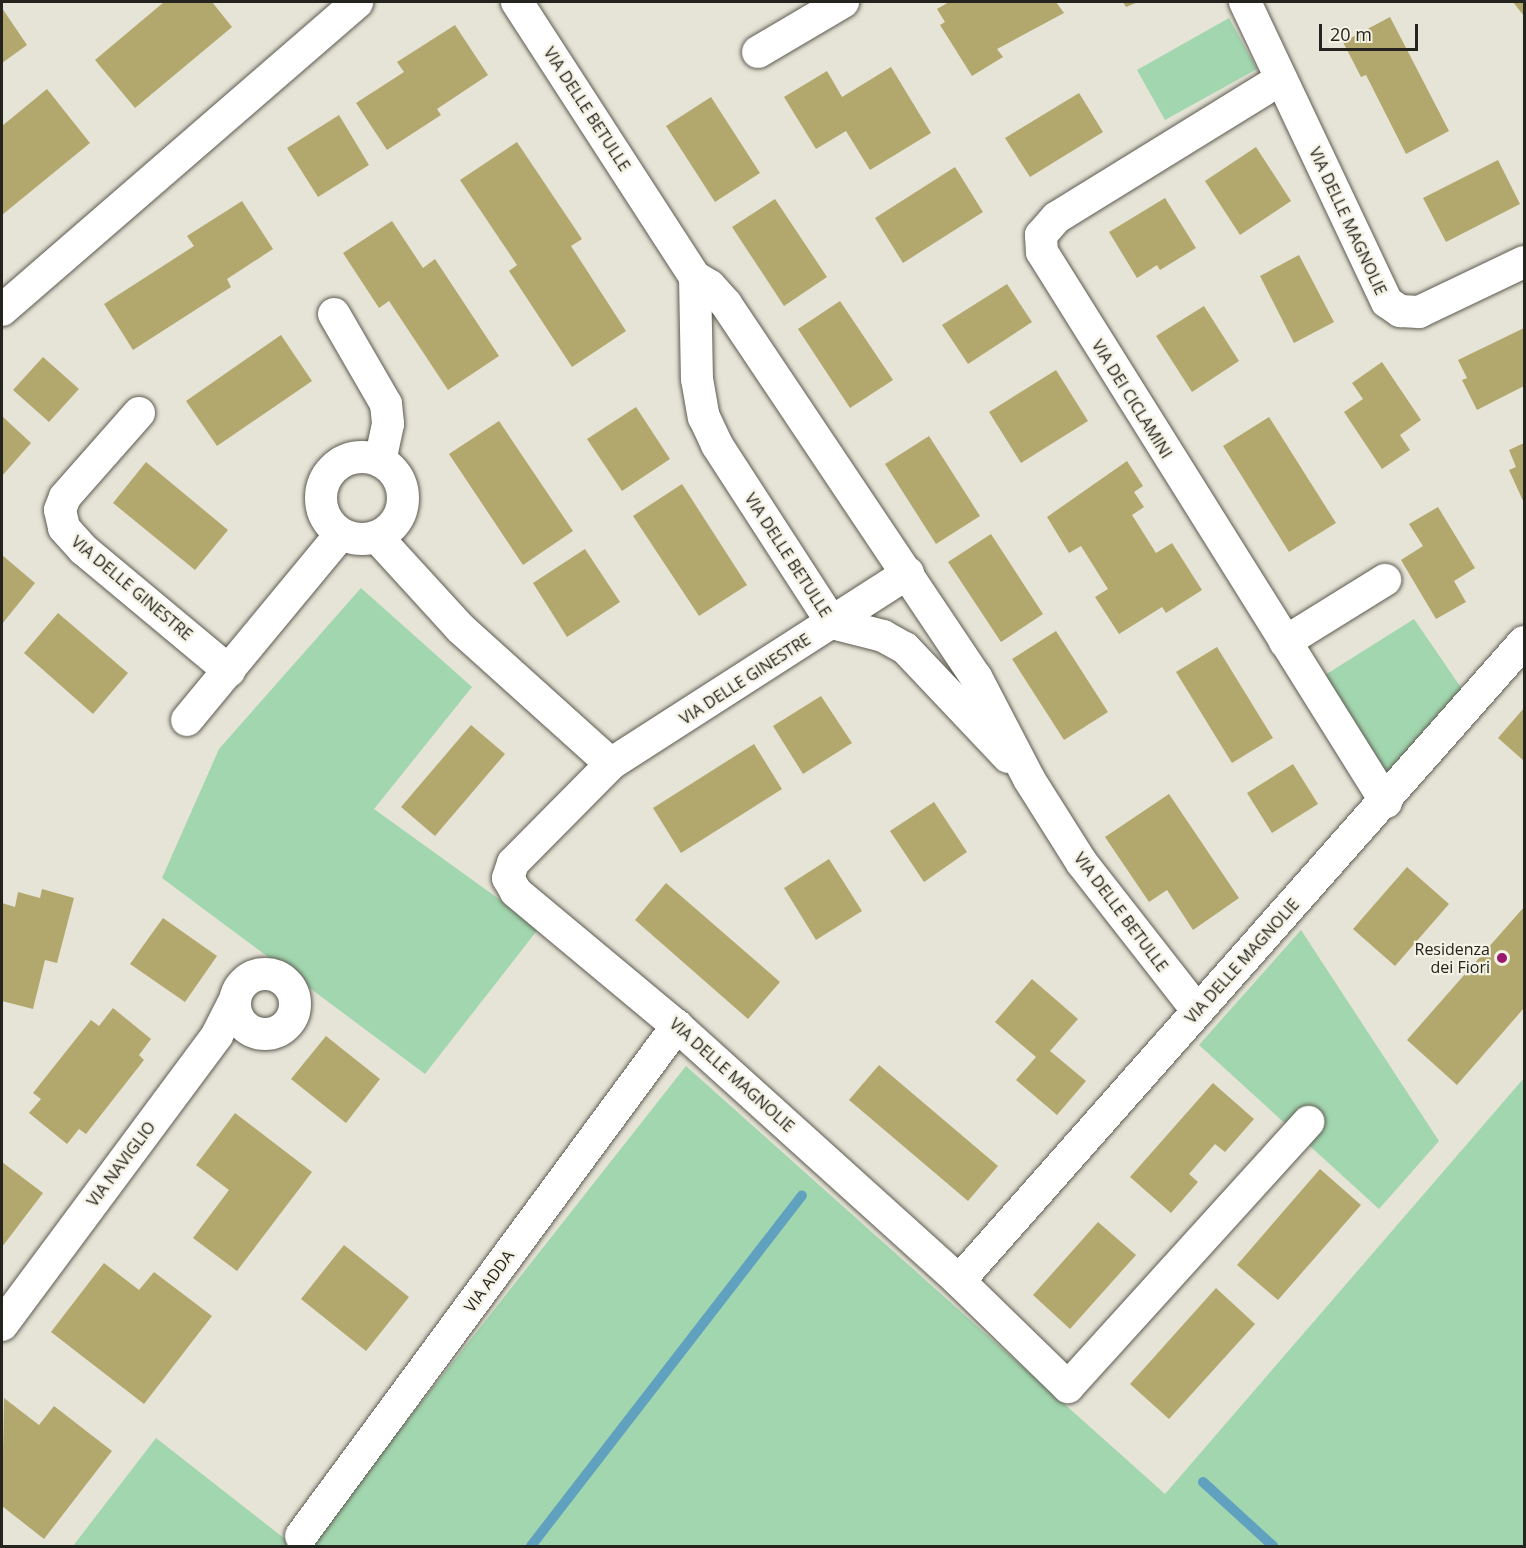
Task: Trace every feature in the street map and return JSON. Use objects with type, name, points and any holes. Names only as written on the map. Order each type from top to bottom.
[{"type":"street","name":"VIA DELLE BETULLE","points":[[517,2],[695,277],[710,286],[726,304],[908,573],[998,713],[1029,779],[1102,891],[1197,1010]]},
{"type":"street","points":[[758,52],[843,2]]},
{"type":"street","name":"VIA DELLE MAGNOLIE","points":[[1245,2],[1378,289],[1393,307],[1419,312],[1524,262]]},
{"type":"street","points":[[3,306],[350,4]]},
{"type":"street","name":"VIA DEI CICLAMINI","points":[[1281,79],[1056,218],[1041,235],[1041,243],[1051,270],[1386,802]]},
{"type":"street","name":"VIA DELLE BETULLE","points":[[695,277],[697,379],[704,417],[721,450],[832,622],[884,636],[905,648],[1029,779]]},
{"type":"street","points":[[334,314],[386,404],[388,424],[380,460]]},
{"type":"street","name":"VIA DELLE GINESTRE","points":[[139,413],[65,497],[60,510],[64,528],[84,550],[230,671]]},
{"type":"street","points":[[352,458],[380,460],[399,480],[403,507],[389,530],[377,537],[365,540],[342,534],[323,513],[321,499],[326,479],[339,463],[352,458]]},
{"type":"street","points":[[187,720],[342,534]]},
{"type":"street","points":[[377,537],[460,628],[611,764]]},
{"type":"street","name":"VIA DELLE GINESTRE","points":[[509,871],[611,764],[908,573]]},
{"type":"street","points":[[1285,642],[1385,580]]},
{"type":"street","name":"VIA DELLE MAGNOLIE","points":[[959,1281],[1197,1010],[1386,802],[1524,642]]},
{"type":"street","name":"VIA DELLE MAGNOLIE","points":[[509,871],[516,892],[677,1026],[959,1281],[1068,1387],[1308,1122]]},
{"type":"street","name":"VIA NAVIGLIO","points":[[2,1325],[217,1035],[235,1000]]},
{"type":"street","name":"VIA ADDA","points":[[301,1536],[677,1026]]},
{"type":"green space","points":[[1229,18],[1257,69],[1165,120],[1137,70]]},
{"type":"green space","points":[[361,588],[472,687],[374,809],[539,928],[425,1074],[162,878],[219,749]]},
{"type":"green space","points":[[1414,619],[1462,689],[1388,775],[1325,675]]},
{"type":"green space","points":[[1301,930],[1439,1141],[1379,1209],[1199,1045]]},
{"type":"green space","points":[[686,1066],[1165,1494],[1524,1078],[1524,1546],[308,1546]]},
{"type":"green space","points":[[156,1438],[294,1546],[73,1546]]},
{"type":"building","points":[[164,2],[212,2],[232,27],[135,108],[95,60]]},
{"type":"building","points":[[949,2],[1056,2],[1064,13],[997,49],[1003,57],[972,76],[940,25],[945,22],[937,9]]},
{"type":"building","points":[[1123,2],[1138,2],[1126,7]]},
{"type":"building","points":[[1513,2],[1524,2],[1524,16]]},
{"type":"building","points":[[2,8],[27,45],[2,63]]},
{"type":"building","points":[[1390,17],[1449,131],[1406,154],[1366,75],[1361,77],[1343,42]]},
{"type":"building","points":[[455,25],[488,75],[437,109],[441,115],[387,150],[356,103],[404,72],[397,62]]},
{"type":"building","points":[[891,67],[931,133],[870,170],[846,131],[816,149],[784,97],[827,71],[842,97]]},
{"type":"building","points":[[47,89],[90,143],[2,215],[2,126]]},
{"type":"building","points":[[1079,93],[1103,132],[1030,177],[1005,138]]},
{"type":"building","points":[[711,97],[760,173],[715,202],[666,126]]},
{"type":"building","points":[[339,115],[369,165],[318,197],[287,148]]},
{"type":"building","points":[[517,142],[582,239],[571,246],[626,331],[572,367],[509,271],[517,265],[460,180]]},
{"type":"building","points":[[1256,147],[1291,201],[1240,235],[1205,181]]},
{"type":"building","points":[[1498,160],[1520,204],[1446,242],[1423,198]]},
{"type":"building","points":[[955,167],[983,212],[903,263],[875,218]]},
{"type":"building","points":[[1165,198],[1196,248],[1160,270],[1157,265],[1137,278],[1109,232]]},
{"type":"building","points":[[775,199],[827,277],[784,306],[732,227]]},
{"type":"building","points":[[242,201],[273,249],[227,279],[231,287],[133,350],[104,304],[194,246],[187,236]]},
{"type":"building","points":[[392,221],[423,268],[435,259],[499,356],[448,390],[389,301],[379,308],[343,253]]},
{"type":"building","points":[[1299,255],[1334,322],[1294,343],[1260,276]]},
{"type":"building","points":[[1007,284],[1032,322],[968,364],[942,325]]},
{"type":"building","points":[[840,301],[893,380],[850,408],[798,329]]},
{"type":"building","points":[[1204,306],[1239,361],[1192,392],[1156,336]]},
{"type":"building","points":[[1524,328],[1524,386],[1477,410],[1462,380],[1467,378],[1458,360]]},
{"type":"building","points":[[281,335],[312,381],[217,446],[186,401]]},
{"type":"building","points":[[43,357],[79,389],[49,422],[13,390]]},
{"type":"building","points":[[1382,362],[1421,420],[1400,435],[1410,450],[1382,469],[1344,412],[1363,399],[1352,383]]},
{"type":"building","points":[[1056,370],[1088,421],[1021,463],[989,412]]},
{"type":"building","points":[[636,407],[670,459],[622,491],[587,439]]},
{"type":"building","points":[[2,416],[31,443],[2,476]]},
{"type":"building","points":[[1269,417],[1336,523],[1289,552],[1223,446]]},
{"type":"building","points":[[499,421],[573,531],[523,565],[449,454]]},
{"type":"building","points":[[929,436],[980,516],[936,544],[885,464]]},
{"type":"building","points":[[1524,443],[1524,503],[1509,470],[1516,467],[1509,450]]},
{"type":"building","points":[[1127,461],[1143,486],[1134,492],[1144,507],[1132,515],[1156,553],[1172,543],[1202,590],[1166,613],[1162,607],[1119,634],[1095,597],[1108,589],[1081,546],[1069,553],[1047,517]]},
{"type":"building","points":[[146,462],[228,530],[195,570],[113,503]]},
{"type":"building","points":[[682,484],[747,585],[699,616],[633,516]]},
{"type":"building","points":[[1438,507],[1475,568],[1454,581],[1466,602],[1436,619],[1401,560],[1423,546],[1409,524]]},
{"type":"building","points":[[991,534],[1043,614],[1001,642],[948,562]]},
{"type":"building","points":[[585,549],[620,602],[567,637],[533,583]]},
{"type":"building","points":[[2,555],[35,583],[2,624]]},
{"type":"building","points":[[58,613],[128,673],[93,714],[24,653]]},
{"type":"building","points":[[1056,631],[1108,712],[1064,740],[1012,659]]},
{"type":"building","points":[[1217,647],[1273,738],[1232,763],[1176,672]]},
{"type":"building","points":[[821,696],[852,743],[803,774],[773,726]]},
{"type":"building","points":[[1524,708],[1524,761],[1498,738]]},
{"type":"building","points":[[471,725],[505,754],[435,836],[401,807]]},
{"type":"building","points":[[754,744],[782,789],[681,853],[653,808]]},
{"type":"building","points":[[1293,764],[1318,804],[1272,833],[1247,793]]},
{"type":"building","points":[[1169,794],[1239,898],[1193,930],[1167,890],[1149,902],[1105,837]]},
{"type":"building","points":[[934,802],[967,852],[924,882],[890,831]]},
{"type":"building","points":[[829,859],[862,911],[816,940],[784,888]]},
{"type":"building","points":[[1407,867],[1449,904],[1395,966],[1353,929]]},
{"type":"building","points":[[666,883],[780,982],[748,1019],[635,920]]},
{"type":"building","points":[[42,889],[74,898],[57,963],[45,960],[33,1009],[2,1001],[2,903],[15,907],[18,892],[40,898]]},
{"type":"building","name":"Residenza dei Fiori","points":[[1524,907],[1524,1008],[1457,1085],[1407,1040]]},
{"type":"building","points":[[163,918],[217,956],[185,1002],[130,964]]},
{"type":"building","points":[[1032,979],[1078,1019],[1050,1051],[1086,1081],[1057,1115],[1016,1080],[1036,1057],[995,1022]]},
{"type":"building","points":[[113,1008],[151,1039],[139,1055],[144,1060],[86,1134],[79,1129],[67,1144],[29,1113],[41,1099],[33,1093],[91,1020],[99,1026]]},
{"type":"building","points":[[326,1036],[380,1079],[346,1123],[291,1079]]},
{"type":"building","points":[[879,1065],[998,1166],[968,1201],[849,1100]]},
{"type":"building","points":[[1213,1083],[1254,1119],[1225,1152],[1215,1144],[1189,1174],[1198,1182],[1171,1213],[1130,1177]]},
{"type":"building","points":[[235,1113],[312,1172],[237,1271],[193,1238],[229,1190],[196,1165]]},
{"type":"building","points":[[2,1162],[43,1193],[2,1247]]},
{"type":"building","points":[[1320,1169],[1361,1205],[1278,1300],[1237,1265]]},
{"type":"building","points":[[1098,1222],[1136,1255],[1070,1329],[1033,1295]]},
{"type":"building","points":[[344,1245],[409,1297],[366,1351],[301,1299]]},
{"type":"building","points":[[104,1263],[139,1290],[154,1272],[212,1316],[144,1404],[51,1332]]},
{"type":"building","points":[[1216,1288],[1255,1324],[1169,1419],[1130,1384]]},
{"type":"building","points":[[4,1398],[39,1425],[54,1406],[112,1451],[44,1539],[2,1506]]},
{"type":"waterway","points":[[531,1546],[802,1195]]},
{"type":"waterway","points":[[1203,1482],[1273,1546]]},
{"type":"place","name":"Residenza dei Fiori","points":[[1502,958]]}]
